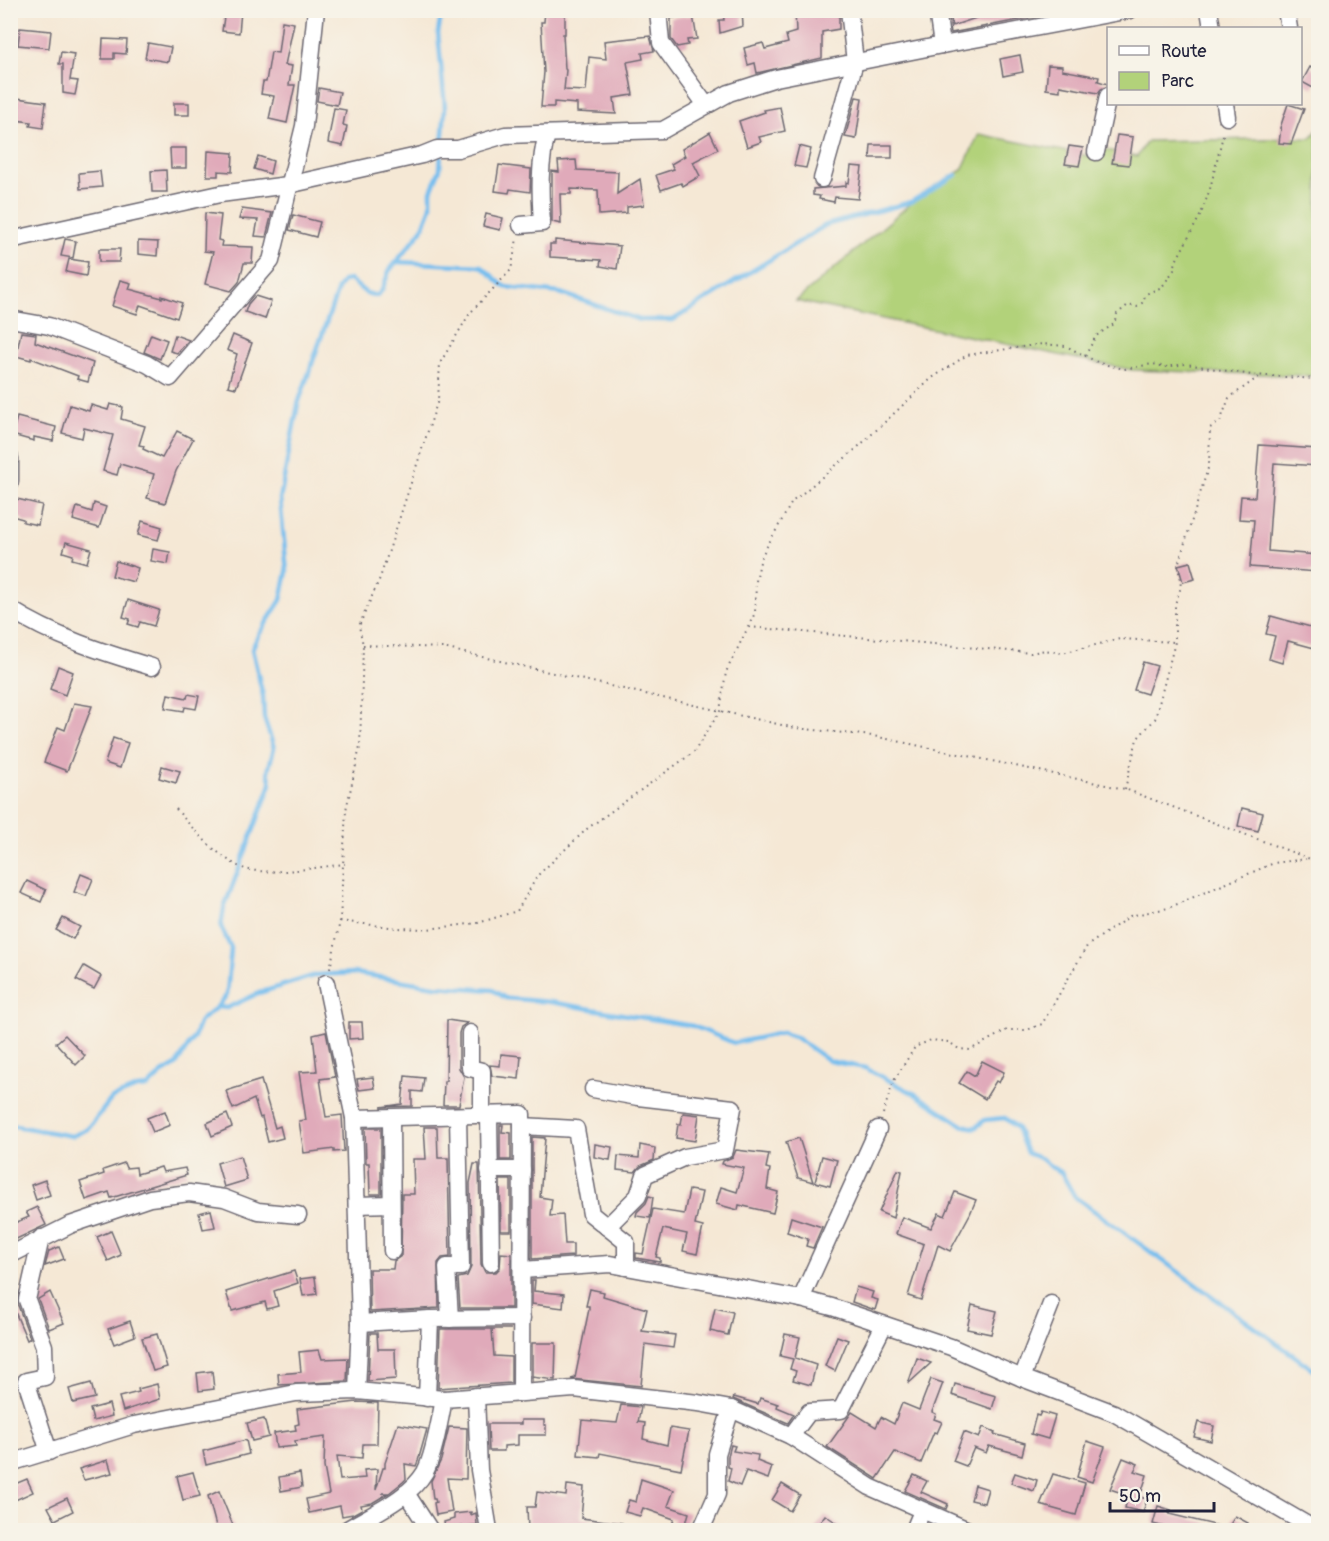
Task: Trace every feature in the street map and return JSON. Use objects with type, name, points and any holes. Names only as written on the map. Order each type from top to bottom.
[{"type":"street","points":[[10,319],[49,326],[147,364],[170,378],[271,261],[304,126],[316,10]]},
{"type":"street","points":[[658,10],[661,43],[705,105]]},
{"type":"street","points":[[822,178],[855,62],[849,10]]},
{"type":"street","points":[[936,10],[942,45]]},
{"type":"street","points":[[10,240],[220,194],[288,185],[422,156],[442,148],[458,149],[505,135],[663,130],[729,93],[776,78],[942,45],[1047,18],[1111,22],[1130,10]]},
{"type":"street","points":[[1209,10],[1212,27]]},
{"type":"street","points":[[1286,10],[1289,27]]},
{"type":"street","points":[[1096,152],[1107,101]]},
{"type":"street","points":[[520,225],[542,223],[540,180],[542,152],[548,134]]},
{"type":"street","points":[[10,458],[10,481]]},
{"type":"street","points":[[10,609],[30,621],[93,650],[152,667]]},
{"type":"street","points":[[326,983],[354,1118],[360,1323],[357,1391]]},
{"type":"street","points":[[470,1033],[470,1068],[482,1071],[489,1170],[491,1263]]},
{"type":"street","points":[[593,1089],[638,1097],[733,1108],[725,1150],[685,1157],[645,1175],[638,1196],[607,1227]]},
{"type":"street","points":[[354,1118],[522,1114],[521,1392]]},
{"type":"street","points":[[450,1319],[447,1267],[460,1267],[458,1116]]},
{"type":"street","points":[[391,1118],[392,1251]]},
{"type":"street","points":[[522,1126],[576,1129],[591,1214],[626,1242],[626,1267]]},
{"type":"street","points":[[801,1299],[878,1129]]},
{"type":"street","points":[[489,1170],[522,1170]]},
{"type":"street","points":[[10,1255],[41,1238],[97,1215],[150,1198],[189,1193],[224,1198],[258,1211],[298,1215]]},
{"type":"street","points":[[357,1204],[392,1204]]},
{"type":"street","points":[[41,1238],[27,1300],[44,1346],[45,1377],[26,1381],[49,1452]]},
{"type":"street","points":[[522,1270],[610,1264],[801,1299],[884,1324],[951,1347],[1022,1378],[1114,1413],[1316,1530]]},
{"type":"street","points":[[1022,1378],[1051,1304]]},
{"type":"street","points":[[360,1323],[430,1319],[522,1318]]},
{"type":"street","points":[[346,1530],[406,1493],[425,1472],[438,1430],[430,1319]]},
{"type":"street","points":[[790,1436],[809,1412],[841,1410],[884,1324]]},
{"type":"street","points":[[10,1463],[134,1425],[296,1393],[357,1391],[435,1399],[574,1389],[731,1409],[790,1436],[870,1487],[968,1530]]},
{"type":"street","points":[[476,1396],[479,1470],[489,1530]]},
{"type":"street","points":[[701,1530],[717,1494],[717,1454],[731,1409]]},
{"type":"street","points":[[406,1493],[430,1530]]},
{"type":"street","points":[[914,1530],[922,1511]]},
{"type":"path","points":[[1086,356],[1095,336],[1114,324],[1117,314],[1128,305],[1137,307],[1142,303],[1146,294],[1162,287],[1174,270],[1176,261],[1201,214],[1210,189],[1226,110]]},
{"type":"path","points":[[326,983],[340,921],[345,864],[346,810],[360,747],[363,645],[359,626],[380,578],[438,400],[440,363],[470,313],[511,270],[520,225]]},
{"type":"path","points":[[340,921],[427,929],[478,923],[517,911],[538,876],[588,828],[694,752],[720,711],[726,672],[755,614],[756,581],[761,557],[792,502],[857,448],[932,378],[967,355],[1042,345],[1066,346],[1099,363],[1124,369],[1154,364],[1165,367],[1185,364],[1262,376],[1318,379]]},
{"type":"path","points":[[1125,789],[1137,739],[1155,719],[1175,642],[1175,604],[1181,587],[1178,565],[1209,465],[1210,428],[1220,422],[1229,398],[1262,376]]},
{"type":"path","points":[[748,627],[1031,653],[1045,650],[1062,653],[1120,639],[1175,642]]},
{"type":"path","points":[[363,645],[443,648],[795,728],[873,736],[1125,789],[1318,862]]},
{"type":"path","points":[[176,809],[202,839],[240,867],[268,872],[345,864]]},
{"type":"path","points":[[878,1129],[893,1082],[915,1047],[931,1040],[949,1042],[959,1049],[970,1050],[1006,1030],[1027,1030],[1042,1024],[1087,946],[1130,916],[1168,908],[1274,863],[1309,859]]},
{"type":"green space","points":[[1318,129],[1318,376],[1132,370],[796,301],[923,193],[962,170],[979,134],[1093,157],[1099,148],[1137,157],[1147,141],[1311,138]]},
{"type":"building","points":[[225,10],[241,11],[239,33],[222,31]]},
{"type":"building","points":[[545,10],[565,10],[564,90],[586,91],[589,57],[606,59],[604,41],[650,36],[654,51],[642,53],[643,59],[627,62],[633,95],[614,98],[616,114],[577,112],[577,104],[554,102],[554,107],[541,107],[544,72],[541,22],[544,22]]},
{"type":"building","points":[[723,10],[742,10],[743,26],[720,33],[719,20],[724,20]]},
{"type":"building","points":[[795,10],[839,10],[839,29],[822,32],[822,58],[757,73],[755,63],[748,65],[744,48],[763,43],[765,49],[788,43],[786,35],[796,32]]},
{"type":"building","points":[[948,10],[950,10],[952,26],[1000,10],[1048,10],[1049,14],[951,33]]},
{"type":"building","points":[[693,15],[697,39],[687,40],[688,45],[677,47],[671,39],[671,18]]},
{"type":"building","points":[[282,21],[294,23],[285,65],[292,66],[289,85],[295,85],[287,123],[269,119],[274,96],[261,94],[263,82],[266,82],[271,52],[278,53]]},
{"type":"building","points":[[20,28],[51,31],[49,48],[18,45]]},
{"type":"building","points":[[103,39],[127,40],[126,54],[114,53],[114,59],[102,59]]},
{"type":"building","points":[[148,43],[171,47],[168,62],[145,58]]},
{"type":"building","points":[[61,52],[74,54],[70,80],[78,81],[75,95],[63,93],[63,64],[59,64]]},
{"type":"building","points":[[1020,55],[1023,72],[1003,76],[1000,59]]},
{"type":"building","points":[[1048,65],[1062,66],[1062,70],[1099,77],[1098,81],[1107,84],[1107,86],[1098,93],[1060,86],[1060,91],[1046,89]]},
{"type":"building","points":[[1310,67],[1318,72],[1313,88],[1302,82]]},
{"type":"building","points":[[319,88],[340,92],[337,105],[317,101]]},
{"type":"building","points":[[856,97],[862,98],[856,139],[845,137]]},
{"type":"building","points":[[17,98],[46,102],[43,128],[30,126],[31,122],[15,120]]},
{"type":"building","points":[[174,103],[189,103],[189,115],[174,115]]},
{"type":"building","points":[[1288,105],[1304,109],[1291,144],[1279,143],[1280,128]]},
{"type":"building","points":[[780,107],[785,131],[759,137],[761,142],[747,147],[739,121],[765,112],[764,110]]},
{"type":"building","points":[[334,108],[346,110],[343,125],[347,126],[343,146],[328,143]]},
{"type":"building","points":[[710,132],[718,149],[693,162],[700,176],[683,186],[681,183],[661,190],[656,175],[674,169],[671,164],[685,156],[682,149]]},
{"type":"building","points":[[1117,135],[1133,137],[1129,165],[1112,163]]},
{"type":"building","points":[[871,145],[892,145],[892,158],[870,158]]},
{"type":"building","points":[[799,146],[811,149],[806,168],[794,166]]},
{"type":"building","points":[[1069,146],[1083,148],[1079,166],[1065,164]]},
{"type":"building","points":[[170,148],[186,148],[186,168],[171,168]]},
{"type":"building","points":[[208,151],[233,153],[232,172],[218,171],[218,176],[207,176]]},
{"type":"building","points":[[258,156],[273,161],[270,174],[254,169]]},
{"type":"building","points":[[576,160],[577,170],[618,172],[617,194],[640,179],[644,205],[627,207],[627,213],[599,215],[598,190],[571,189],[571,194],[560,194],[561,224],[552,222],[552,171],[559,172],[558,161]]},
{"type":"building","points":[[499,165],[531,169],[530,192],[510,189],[509,193],[495,191]]},
{"type":"building","points":[[851,166],[862,167],[858,199],[835,197],[834,202],[819,199],[820,196],[813,195],[813,189],[846,186],[846,182],[849,183]]},
{"type":"building","points":[[166,170],[167,192],[152,192],[151,171]]},
{"type":"building","points":[[100,171],[102,187],[80,189],[79,173]]},
{"type":"building","points":[[242,209],[272,213],[266,237],[255,236],[258,220],[239,219]]},
{"type":"building","points":[[205,213],[221,215],[218,240],[222,241],[221,246],[253,247],[252,263],[244,263],[239,282],[231,291],[205,284],[213,252],[204,251]]},
{"type":"building","points":[[486,214],[503,218],[500,230],[483,226]]},
{"type":"building","points":[[293,215],[320,222],[316,237],[289,230]]},
{"type":"building","points":[[65,239],[76,241],[73,258],[61,256]]},
{"type":"building","points":[[555,240],[620,246],[617,269],[600,266],[601,260],[550,257],[550,244],[555,244]]},
{"type":"building","points":[[138,241],[158,242],[157,256],[138,254]]},
{"type":"building","points":[[99,249],[120,249],[119,262],[99,262]]},
{"type":"building","points":[[69,259],[88,262],[86,276],[66,272]]},
{"type":"building","points":[[120,280],[131,283],[129,289],[182,303],[177,318],[140,305],[137,314],[112,306]]},
{"type":"building","points":[[255,296],[271,301],[265,319],[245,312]]},
{"type":"building","points":[[21,332],[36,334],[35,342],[93,363],[88,382],[31,358],[31,360],[16,356]]},
{"type":"building","points":[[151,334],[167,340],[160,359],[144,352]]},
{"type":"building","points":[[175,335],[189,340],[177,353],[170,351]]},
{"type":"building","points":[[233,335],[252,343],[236,388],[228,386],[237,354],[227,350]]},
{"type":"building","points":[[110,404],[123,407],[121,419],[145,426],[139,445],[162,458],[177,431],[193,439],[176,471],[165,503],[147,498],[154,474],[120,464],[117,475],[103,471],[113,435],[84,428],[82,438],[62,433],[70,405],[89,411],[91,405],[108,410]]},
{"type":"building","points":[[17,417],[56,427],[53,441],[34,437],[34,441],[12,435]]},
{"type":"building","points":[[1259,445],[1318,449],[1318,466],[1274,463],[1268,551],[1318,555],[1318,572],[1250,567],[1254,520],[1239,519],[1241,496],[1255,497]]},
{"type":"building","points":[[17,499],[42,505],[38,525],[23,522],[23,519],[12,516]]},
{"type":"building","points":[[94,503],[106,507],[99,528],[73,520],[77,507],[92,512]]},
{"type":"building","points":[[142,521],[162,527],[158,540],[138,535]]},
{"type":"building","points":[[66,542],[91,549],[87,563],[72,559],[73,555],[63,552]]},
{"type":"building","points":[[153,549],[170,552],[168,564],[151,561]]},
{"type":"building","points":[[116,561],[138,568],[134,582],[112,576]]},
{"type":"building","points":[[1190,562],[1195,579],[1183,582],[1178,565]]},
{"type":"building","points":[[128,600],[159,610],[154,626],[140,622],[138,627],[128,624],[130,619],[123,617]]},
{"type":"building","points":[[1271,616],[1318,629],[1318,649],[1288,641],[1282,663],[1269,659],[1275,636],[1266,634]]},
{"type":"building","points":[[1143,662],[1157,666],[1147,694],[1134,690]]},
{"type":"building","points":[[58,666],[73,672],[65,695],[50,689]]},
{"type":"building","points":[[168,694],[187,698],[188,694],[199,696],[196,709],[185,707],[184,711],[165,708]]},
{"type":"building","points":[[74,703],[92,706],[67,771],[44,762],[58,727],[65,730]]},
{"type":"building","points":[[113,738],[128,743],[120,768],[105,763]]},
{"type":"building","points":[[162,766],[180,771],[176,783],[159,778]]},
{"type":"building","points":[[1242,808],[1263,813],[1258,831],[1238,826]]},
{"type":"building","points":[[81,874],[93,879],[86,896],[74,892]]},
{"type":"building","points":[[27,881],[46,890],[41,902],[21,893]]},
{"type":"building","points":[[63,918],[80,927],[73,939],[56,930]]},
{"type":"building","points":[[84,966],[101,976],[94,989],[76,980]]},
{"type":"building","points":[[447,1020],[467,1023],[461,1027],[459,1033],[459,1068],[464,1077],[459,1105],[443,1105],[444,1081],[446,1081]]},
{"type":"building","points":[[349,1022],[362,1022],[363,1038],[349,1039]]},
{"type":"building","points":[[326,1032],[335,1077],[320,1079],[326,1117],[342,1115],[344,1151],[334,1152],[334,1149],[304,1153],[299,1121],[306,1120],[299,1072],[317,1071],[313,1035]]},
{"type":"building","points":[[65,1035],[85,1056],[76,1065],[56,1043]]},
{"type":"building","points":[[501,1054],[521,1056],[519,1079],[492,1076],[490,1065],[500,1066]]},
{"type":"building","points":[[982,1061],[1004,1072],[999,1083],[996,1081],[985,1099],[959,1083],[967,1071],[975,1076]]},
{"type":"building","points":[[405,1076],[424,1078],[422,1092],[412,1091],[412,1106],[381,1107],[402,1104]]},
{"type":"building","points":[[373,1077],[375,1088],[359,1090],[357,1079]]},
{"type":"building","points":[[261,1080],[275,1128],[280,1126],[283,1138],[268,1142],[262,1117],[260,1118],[254,1099],[233,1109],[226,1091]]},
{"type":"building","points":[[165,1111],[170,1125],[153,1132],[147,1118]]},
{"type":"building","points":[[683,1113],[699,1115],[695,1141],[676,1138],[678,1124],[681,1124]]},
{"type":"building","points":[[227,1114],[232,1127],[212,1136],[207,1123]]},
{"type":"building","points":[[500,1125],[503,1125],[502,1132],[511,1133],[511,1160],[500,1160]]},
{"type":"building","points":[[424,1127],[437,1127],[438,1158],[448,1158],[450,1257],[442,1258],[438,1263],[439,1308],[370,1312],[369,1269],[393,1269],[394,1261],[401,1256],[402,1194],[414,1194],[413,1159],[426,1159]]},
{"type":"building","points":[[365,1128],[381,1128],[381,1194],[370,1194]]},
{"type":"building","points":[[532,1137],[545,1138],[540,1197],[552,1199],[550,1216],[563,1215],[565,1244],[573,1244],[573,1256],[532,1259]]},
{"type":"building","points":[[799,1138],[813,1182],[798,1178],[786,1142]]},
{"type":"building","points":[[595,1144],[612,1147],[610,1160],[594,1157]]},
{"type":"building","points":[[640,1145],[655,1148],[654,1160],[640,1166],[635,1172],[617,1170],[618,1156],[639,1158]]},
{"type":"building","points":[[736,1150],[769,1154],[766,1168],[770,1169],[767,1189],[778,1192],[773,1213],[739,1205],[738,1210],[716,1204],[721,1187],[737,1192],[744,1168],[722,1164],[723,1161],[733,1157]]},
{"type":"building","points":[[240,1156],[247,1180],[224,1187],[217,1163]]},
{"type":"building","points":[[822,1156],[837,1160],[830,1186],[815,1182]]},
{"type":"building","points":[[124,1163],[126,1168],[136,1167],[137,1174],[161,1167],[163,1172],[185,1168],[187,1175],[111,1198],[109,1192],[86,1200],[80,1182],[104,1174],[103,1170]]},
{"type":"building","points":[[474,1164],[479,1164],[481,1264],[485,1272],[496,1272],[500,1268],[501,1253],[511,1254],[511,1308],[460,1308],[458,1278],[467,1276],[471,1267],[470,1183]]},
{"type":"building","points":[[898,1170],[902,1171],[893,1218],[879,1212]]},
{"type":"building","points":[[45,1180],[50,1195],[36,1200],[31,1185]]},
{"type":"building","points":[[500,1180],[511,1180],[511,1231],[501,1231]]},
{"type":"building","points":[[689,1190],[702,1192],[695,1225],[703,1227],[697,1254],[683,1251],[687,1234],[663,1229],[656,1257],[660,1258],[660,1262],[636,1258],[636,1253],[643,1254],[653,1209],[684,1214]]},
{"type":"building","points":[[955,1192],[976,1200],[970,1214],[950,1251],[938,1245],[921,1300],[908,1296],[924,1244],[896,1234],[902,1217],[931,1228],[939,1213],[945,1216]]},
{"type":"building","points":[[649,1196],[653,1197],[650,1218],[636,1216],[637,1212]]},
{"type":"building","points":[[37,1207],[46,1225],[10,1242],[10,1225],[29,1217],[26,1212]]},
{"type":"building","points":[[211,1210],[215,1227],[203,1229],[199,1213]]},
{"type":"building","points":[[791,1217],[822,1227],[813,1248],[806,1246],[808,1239],[787,1232]]},
{"type":"building","points":[[111,1231],[121,1255],[108,1261],[97,1237]]},
{"type":"building","points":[[59,1247],[64,1259],[45,1266],[49,1251]]},
{"type":"building","points":[[294,1271],[298,1283],[274,1291],[278,1306],[267,1309],[265,1302],[232,1311],[226,1292]]},
{"type":"building","points":[[10,1276],[18,1291],[17,1303],[30,1338],[27,1340],[10,1300]]},
{"type":"building","points":[[315,1277],[317,1294],[303,1296],[300,1279]]},
{"type":"building","points":[[532,1280],[535,1280],[534,1291],[564,1294],[563,1308],[532,1304]]},
{"type":"building","points":[[856,1287],[873,1292],[871,1298],[878,1300],[875,1310],[852,1302]]},
{"type":"building","points":[[590,1289],[604,1292],[603,1296],[647,1309],[642,1331],[675,1335],[673,1348],[645,1344],[641,1386],[571,1379],[575,1378],[589,1309],[589,1306],[586,1306]]},
{"type":"building","points":[[50,1292],[64,1323],[49,1329],[38,1299]]},
{"type":"building","points":[[972,1305],[997,1311],[991,1334],[967,1329]]},
{"type":"building","points":[[715,1308],[733,1312],[728,1335],[710,1331]]},
{"type":"building","points":[[130,1321],[135,1336],[114,1344],[108,1329]]},
{"type":"building","points":[[440,1329],[492,1329],[494,1356],[511,1357],[511,1383],[438,1388]]},
{"type":"building","points":[[370,1333],[377,1333],[378,1349],[395,1349],[396,1379],[368,1381]]},
{"type":"building","points":[[157,1334],[167,1367],[153,1371],[142,1338]]},
{"type":"building","points":[[785,1334],[800,1337],[795,1358],[816,1365],[811,1385],[793,1380],[796,1371],[790,1369],[793,1359],[780,1356]]},
{"type":"building","points":[[837,1336],[848,1340],[835,1371],[825,1366]]},
{"type":"building","points":[[532,1343],[556,1343],[555,1380],[532,1377]]},
{"type":"building","points":[[319,1350],[322,1359],[348,1358],[347,1381],[279,1385],[278,1374],[301,1372],[299,1352]]},
{"type":"building","points":[[917,1358],[931,1363],[908,1384]]},
{"type":"building","points":[[212,1371],[214,1389],[199,1391],[197,1373]]},
{"type":"building","points":[[931,1379],[943,1383],[932,1412],[936,1414],[934,1419],[942,1422],[937,1433],[934,1432],[921,1463],[895,1452],[877,1479],[827,1447],[852,1412],[876,1427],[881,1417],[894,1424],[902,1403],[919,1410]]},
{"type":"building","points":[[91,1383],[95,1398],[73,1403],[69,1389]]},
{"type":"building","points":[[157,1384],[160,1399],[123,1411],[119,1397]]},
{"type":"building","points":[[955,1384],[996,1396],[992,1409],[952,1395]]},
{"type":"building","points":[[734,1397],[758,1404],[760,1398],[778,1404],[777,1407],[794,1414],[788,1423],[733,1399]]},
{"type":"building","points":[[357,1402],[378,1403],[377,1444],[363,1444],[362,1458],[337,1456],[340,1480],[365,1478],[364,1470],[377,1469],[376,1490],[398,1424],[427,1429],[416,1466],[405,1464],[406,1479],[403,1482],[389,1493],[382,1493],[387,1494],[372,1503],[361,1505],[362,1509],[353,1514],[342,1516],[340,1506],[309,1513],[306,1499],[329,1494],[324,1467],[325,1437],[295,1441],[296,1446],[276,1448],[274,1433],[296,1430],[295,1425],[299,1424],[297,1409]]},
{"type":"building","points":[[109,1404],[112,1416],[93,1421],[90,1409]]},
{"type":"building","points":[[621,1405],[641,1407],[638,1422],[645,1423],[643,1439],[667,1445],[670,1428],[689,1431],[681,1469],[600,1453],[599,1457],[578,1455],[582,1420],[617,1423]]},
{"type":"building","points":[[1041,1412],[1055,1416],[1048,1439],[1031,1434],[1036,1415],[1039,1416]]},
{"type":"building","points":[[264,1419],[269,1437],[252,1441],[247,1423]]},
{"type":"building","points":[[521,1420],[544,1420],[546,1435],[518,1435],[518,1445],[504,1446],[504,1451],[489,1451],[488,1424],[521,1424]]},
{"type":"building","points":[[1198,1422],[1214,1426],[1211,1441],[1194,1437]]},
{"type":"building","points":[[449,1427],[467,1428],[466,1479],[447,1478],[452,1512],[436,1515],[434,1503],[436,1502],[433,1499],[431,1481],[441,1460]]},
{"type":"building","points":[[983,1427],[995,1432],[994,1434],[1025,1443],[1022,1455],[989,1446],[986,1453],[974,1448],[966,1466],[953,1461],[964,1432],[979,1438]]},
{"type":"building","points":[[246,1440],[249,1454],[206,1465],[203,1451]]},
{"type":"building","points":[[1087,1441],[1105,1447],[1092,1482],[1077,1477]]},
{"type":"building","points":[[731,1445],[735,1446],[733,1451],[758,1455],[757,1461],[772,1467],[768,1479],[746,1471],[740,1486],[728,1481],[731,1468],[728,1467],[728,1456]]},
{"type":"building","points":[[1123,1458],[1138,1464],[1134,1471],[1147,1475],[1140,1497],[1147,1499],[1143,1512],[1125,1508],[1128,1495],[1110,1489]]},
{"type":"building","points":[[108,1460],[112,1473],[84,1480],[79,1469]]},
{"type":"building","points":[[193,1472],[200,1496],[183,1500],[177,1476]]},
{"type":"building","points":[[300,1473],[302,1487],[281,1491],[279,1477]]},
{"type":"building","points":[[1015,1473],[1037,1480],[1034,1491],[1011,1483]]},
{"type":"building","points":[[1053,1474],[1085,1483],[1076,1515],[1040,1505]]},
{"type":"building","points":[[914,1475],[927,1481],[921,1492],[948,1504],[946,1509],[905,1491]]},
{"type":"building","points":[[27,1479],[33,1492],[13,1501],[10,1486]]},
{"type":"building","points":[[641,1479],[674,1490],[668,1506],[689,1513],[684,1530],[671,1527],[674,1519],[643,1508],[640,1516],[625,1512],[629,1500],[636,1502]]},
{"type":"building","points":[[782,1484],[800,1495],[790,1511],[772,1500]]},
{"type":"building","points":[[567,1485],[584,1487],[581,1518],[622,1523],[622,1530],[544,1527],[544,1530],[528,1530],[527,1507],[535,1507],[537,1492],[566,1496]]},
{"type":"building","points":[[975,1485],[988,1489],[984,1503],[971,1500]]},
{"type":"building","points":[[219,1491],[234,1528],[217,1530],[208,1496]]},
{"type":"building","points":[[67,1498],[73,1511],[55,1520],[48,1507]]},
{"type":"building","points":[[1158,1506],[1171,1510],[1169,1514],[1219,1526],[1219,1530],[1176,1530],[1153,1524]]},
{"type":"building","points":[[471,1512],[471,1515],[476,1513],[477,1525],[445,1528],[444,1522],[454,1519],[454,1514]]},
{"type":"building","points":[[825,1515],[847,1530],[814,1530]]},
{"type":"building","points":[[1235,1516],[1248,1523],[1244,1530],[1227,1530]]},
{"type":"waterway","points":[[442,10],[438,33],[445,108],[442,145]]},
{"type":"waterway","points":[[10,1125],[72,1136],[88,1129],[112,1098],[137,1088],[148,1087],[161,1074],[176,1065],[194,1037],[200,1021],[227,995],[231,948],[221,927],[224,908],[271,784],[268,771],[274,748],[264,718],[263,696],[252,649],[281,600],[287,572],[280,499],[298,404],[338,289],[343,281],[350,280],[366,293],[377,296],[382,290],[389,271],[422,230],[431,207],[431,191],[440,169],[441,153]]},
{"type":"waterway","points":[[397,262],[481,266],[505,287],[560,293],[640,320],[673,320],[826,225],[911,202],[956,175]]},
{"type":"waterway","points":[[217,1007],[227,1008],[259,993],[316,975],[354,973],[435,986],[493,990],[505,998],[550,1002],[693,1026],[734,1043],[782,1033],[795,1037],[829,1061],[865,1068],[915,1094],[962,1125],[975,1128],[985,1120],[1005,1118],[1017,1128],[1027,1153],[1042,1159],[1061,1172],[1075,1197],[1318,1373]]}]
